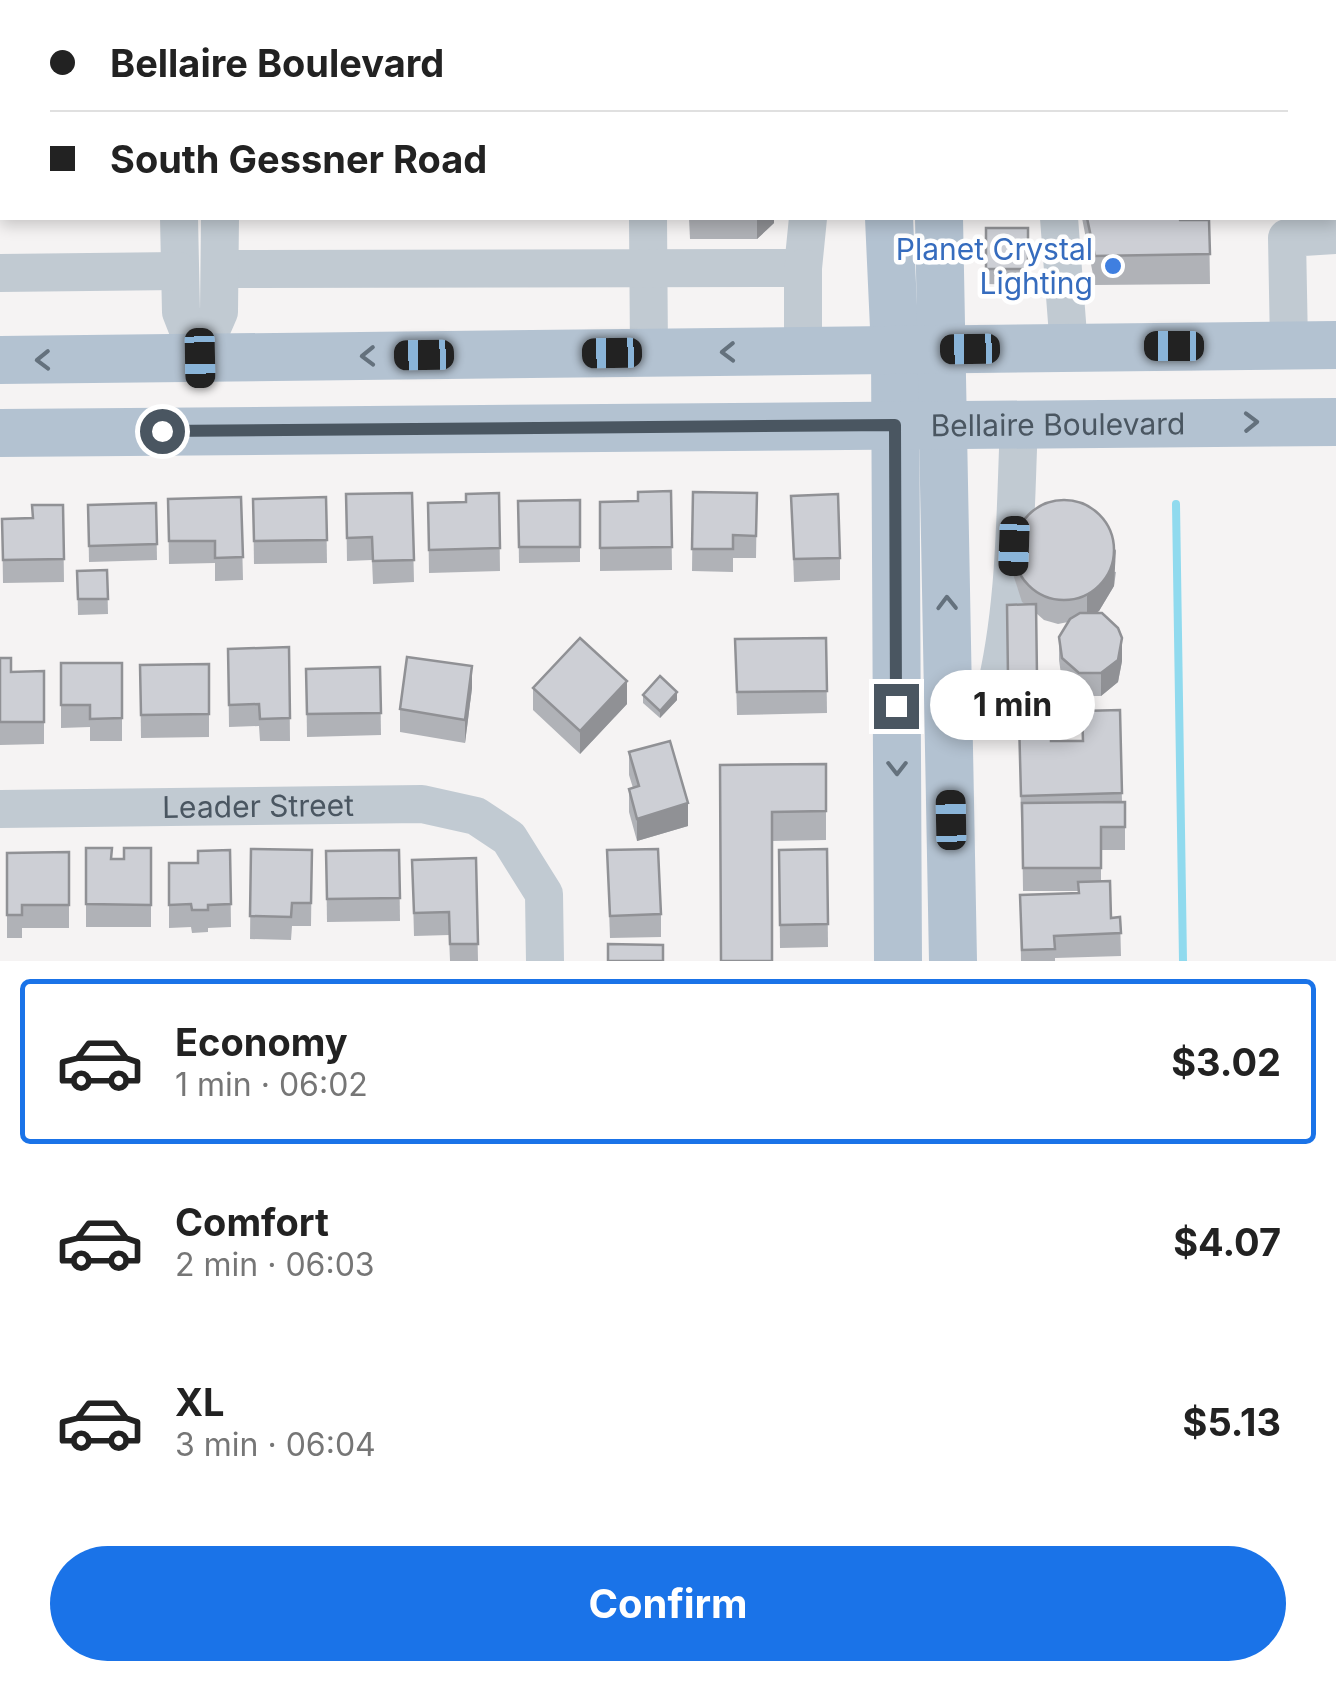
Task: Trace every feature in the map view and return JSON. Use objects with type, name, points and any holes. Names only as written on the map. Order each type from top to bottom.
[{"type":"main road","points":[[890,220],[895,350],[898,952],[953,952],[939,220]]},
{"type":"main road","points":[[0,360],[1336,344]]},
{"type":"main road","points":[[200,358],[201,431]]},
{"type":"main road","name":"Bellaire Boulevard","points":[[0,433],[1336,422]]},
{"type":"street","points":[[179,220],[180,312],[200,358]]},
{"type":"street","points":[[200,358],[219,312],[220,220]]},
{"type":"street","points":[[648,220],[649,353]]},
{"type":"street","points":[[803,351],[808,220]]},
{"type":"street","points":[[1059,220],[1069,348]]},
{"type":"street","points":[[1289,345],[1287,238],[1336,235]]},
{"type":"street","points":[[220,269],[804,268]]},
{"type":"street","points":[[0,274],[178,271]]},
{"type":"street","points":[[948,701],[994,696],[1012,579],[1019,424]]},
{"type":"street","name":"Leader Street","points":[[0,810],[422,804],[476,816],[510,838],[544,894],[545,961]]},
{"type":"building","points":[[1087,220],[1209,220],[1210,254],[1095,256]]},
{"type":"building","points":[[986,228],[1028,228],[1028,269],[986,269]]},
{"type":"building","points":[[671,491],[672,547],[600,548],[600,502],[638,501],[638,492]]},
{"type":"building","points":[[693,492],[757,493],[756,536],[733,535],[733,549],[692,549]]},
{"type":"building","points":[[412,493],[414,560],[373,561],[372,537],[347,538],[346,494]]},
{"type":"building","points":[[499,493],[500,548],[429,550],[428,503],[466,502],[466,494]]},
{"type":"building","points":[[838,494],[840,558],[794,559],[791,496]]},
{"type":"building","points":[[241,497],[243,557],[215,558],[215,541],[169,541],[168,499]]},
{"type":"building","points":[[326,497],[327,540],[254,541],[253,499]]},
{"type":"building","points":[[580,500],[580,547],[519,547],[518,501]]},
{"type":"building","points":[[1064,500],[1092,508],[1106,522],[1114,550],[1106,578],[1092,592],[1064,600],[1036,592],[1022,578],[1014,550],[1022,522],[1036,508]]},
{"type":"building","points":[[156,503],[157,544],[89,546],[88,505]]},
{"type":"building","points":[[32,505],[63,505],[64,559],[3,560],[2,519],[33,518]]},
{"type":"building","points":[[107,570],[108,599],[78,599],[77,571]]},
{"type":"building","points":[[1036,604],[1037,676],[1008,676],[1007,605]]},
{"type":"building","points":[[1080,613],[1102,613],[1118,628],[1122,638],[1118,660],[1101,673],[1079,673],[1062,658],[1059,637],[1070,619]]},
{"type":"building","points":[[580,638],[627,681],[580,731],[533,688]]},
{"type":"building","points":[[826,638],[827,691],[737,692],[735,639]]},
{"type":"building","points":[[289,647],[290,718],[260,719],[259,704],[229,705],[228,649]]},
{"type":"building","points":[[407,657],[472,666],[465,720],[400,709]]},
{"type":"building","points":[[0,658],[11,658],[11,672],[44,671],[44,722],[0,722]]},
{"type":"building","points":[[61,663],[122,663],[122,718],[90,719],[90,705],[61,705]]},
{"type":"building","points":[[209,664],[209,714],[141,715],[140,665]]},
{"type":"building","points":[[380,667],[381,713],[307,714],[306,669]]},
{"type":"building","points":[[660,676],[677,692],[660,711],[643,695]]},
{"type":"building","points":[[1120,710],[1122,793],[1021,796],[1019,720],[1051,719],[1051,741],[1083,741],[1082,711]]},
{"type":"building","points":[[670,741],[688,803],[637,819],[629,789],[639,786],[629,752]]},
{"type":"building","points":[[826,764],[826,811],[772,812],[772,961],[721,961],[720,765]]},
{"type":"building","points":[[1125,802],[1125,827],[1101,827],[1101,868],[1023,868],[1022,803]]},
{"type":"building","points":[[86,848],[112,848],[111,859],[124,859],[124,848],[151,848],[151,905],[86,904]]},
{"type":"building","points":[[251,849],[312,850],[311,903],[292,903],[291,917],[250,916]]},
{"type":"building","points":[[658,849],[661,914],[610,916],[607,850]]},
{"type":"building","points":[[827,849],[828,924],[780,925],[779,850]]},
{"type":"building","points":[[230,850],[231,904],[208,905],[208,910],[192,910],[191,904],[169,905],[169,863],[198,863],[198,851]]},
{"type":"building","points":[[399,850],[400,898],[327,899],[326,851]]},
{"type":"building","points":[[69,852],[69,905],[22,905],[22,915],[7,915],[7,853]]},
{"type":"building","points":[[476,858],[478,944],[450,944],[449,912],[414,913],[412,860]]},
{"type":"building","points":[[1110,881],[1111,918],[1120,917],[1121,933],[1054,936],[1055,949],[1022,950],[1020,895],[1079,893],[1078,882]]},
{"type":"building","points":[[608,944],[663,945],[663,961],[608,961]]},
{"type":"waterway","points":[[1176,504],[1183,961]]},
{"type":"place","name":"Planet Crystal Lighting","points":[[1113,266]]},
{"type":"route","points":[[162,431],[895,425],[896,706]]}]
